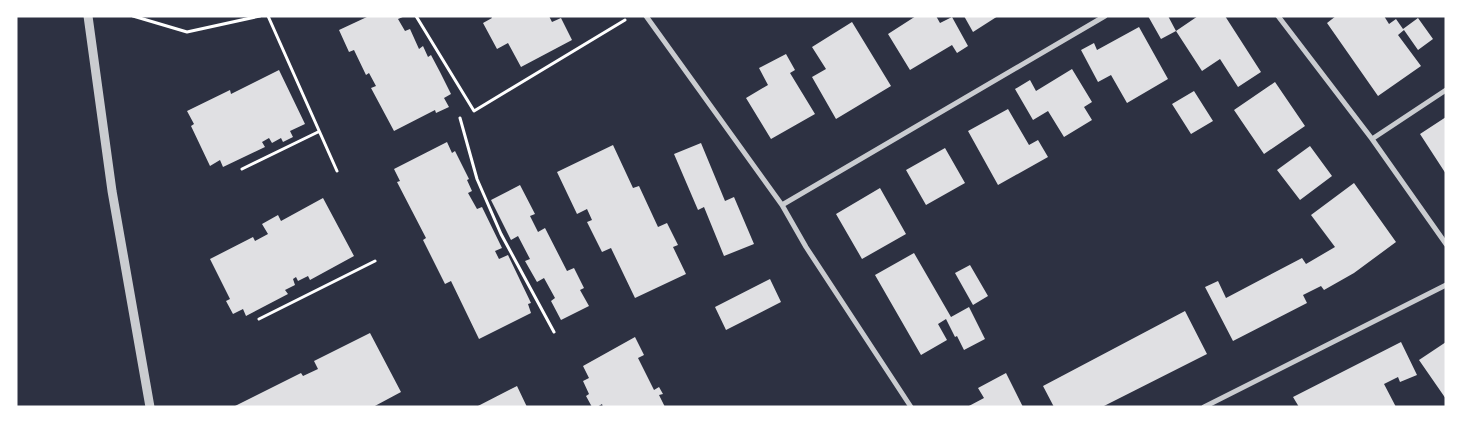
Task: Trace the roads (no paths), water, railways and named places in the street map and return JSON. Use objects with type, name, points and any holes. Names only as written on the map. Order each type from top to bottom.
[{"type":"street","points":[[88,16],[112,192],[150,407]]},
{"type":"street","points":[[646,16],[782,205],[806,247],[911,407]]},
{"type":"street","points":[[782,205],[1105,16]]},
{"type":"street","points":[[1278,16],[1372,139],[1446,244]]},
{"type":"street","points":[[1372,139],[1446,90]]},
{"type":"street","points":[[1204,407],[1446,285]]}]
